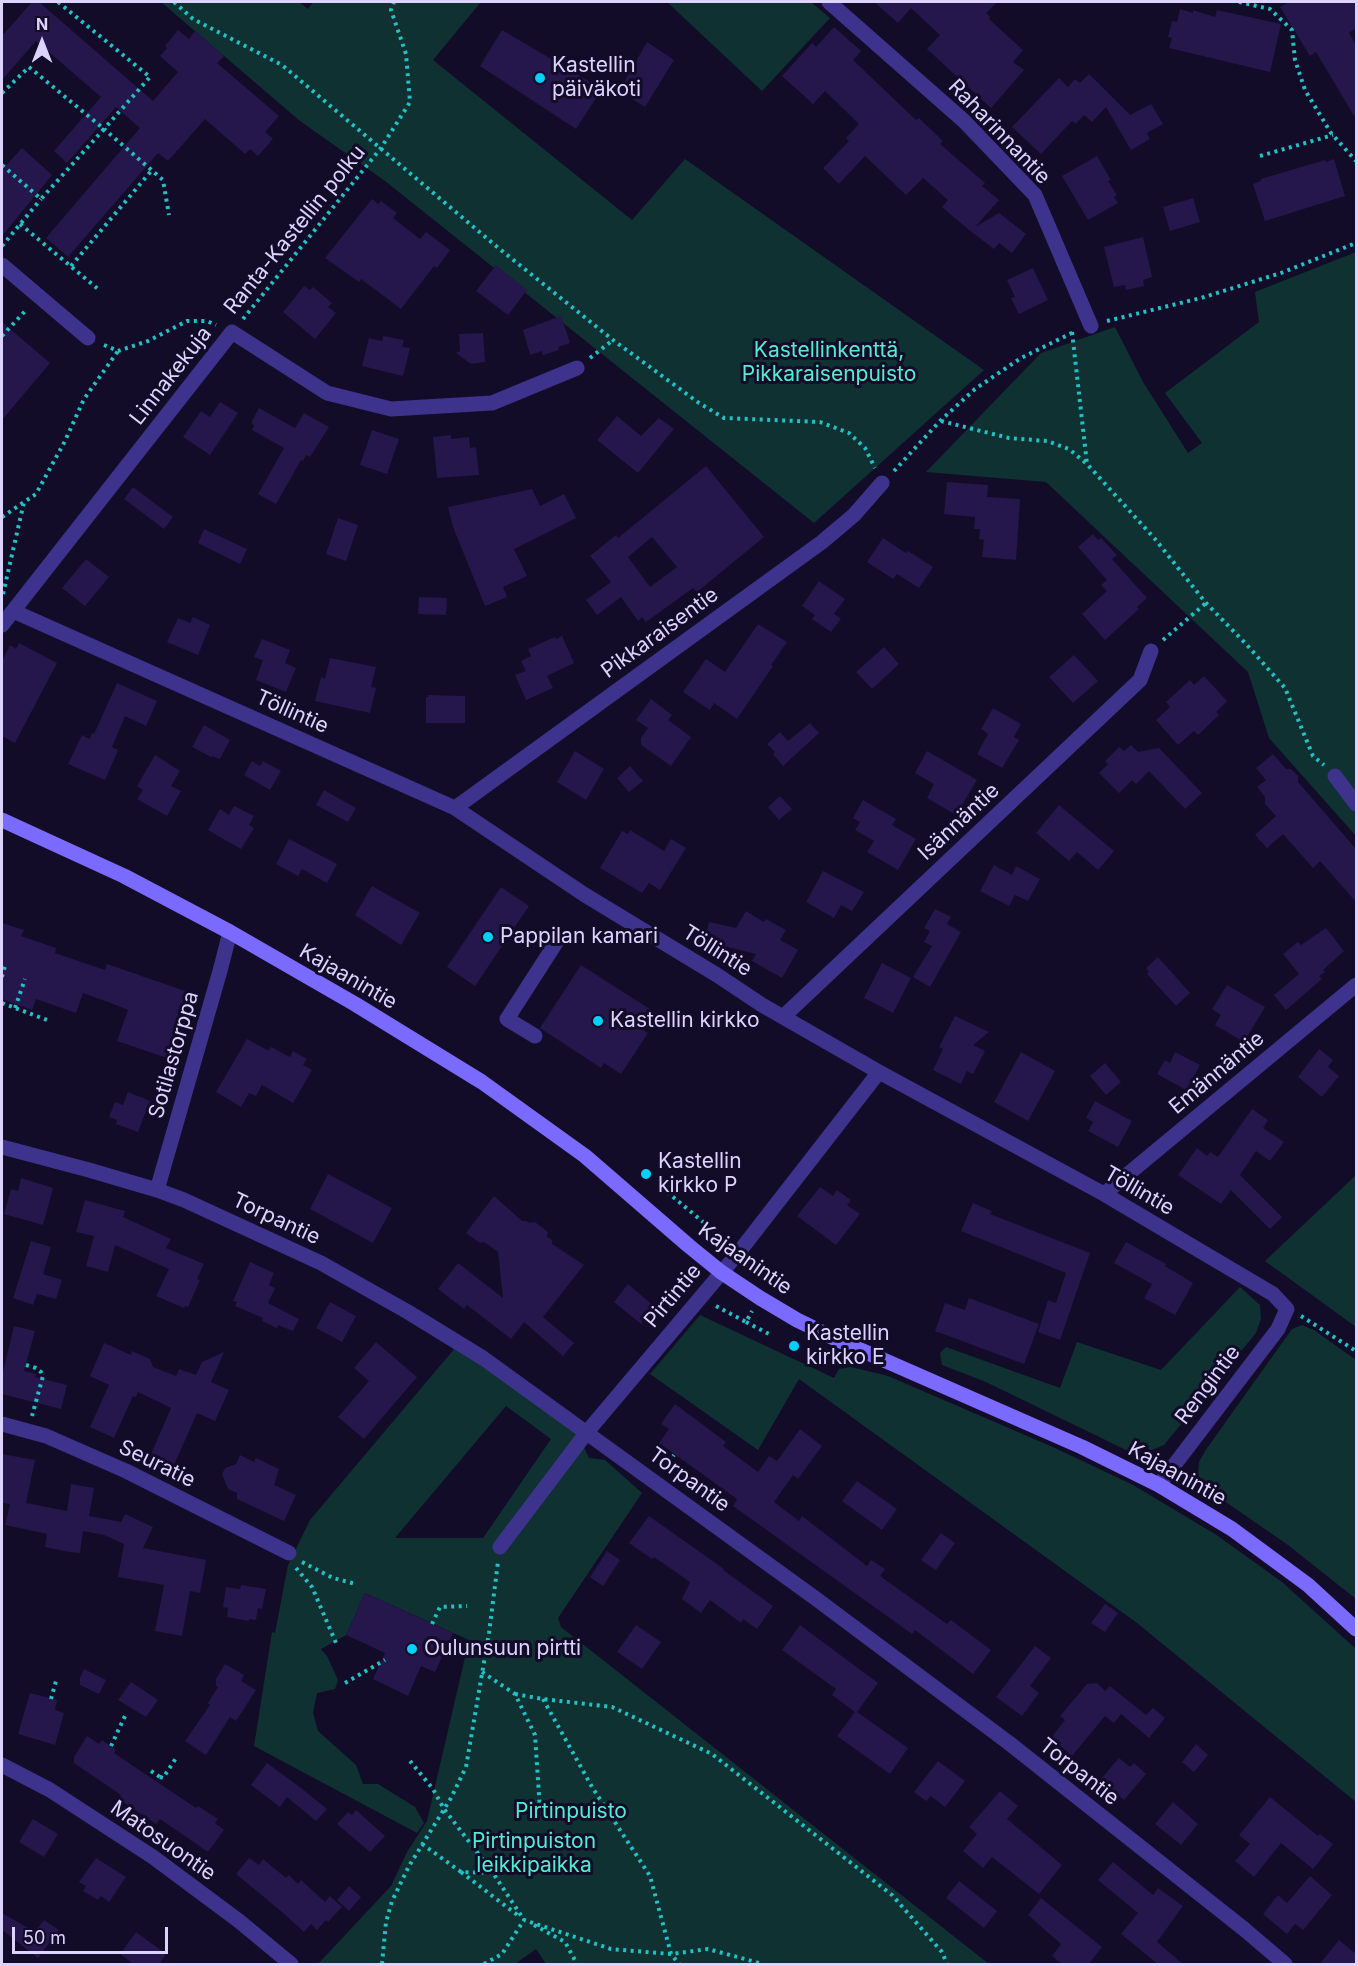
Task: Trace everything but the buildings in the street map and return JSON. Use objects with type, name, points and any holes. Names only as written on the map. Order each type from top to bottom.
[{"type":"main road","name":"Kajaanintie","points":[[2,820],[124,876],[230,932],[355,1004],[482,1082],[585,1156],[721,1272],[797,1320],[1082,1447],[1159,1485],[1232,1529],[1308,1585],[1356,1629]]},
{"type":"street","name":"Raharinnantie","points":[[829,2],[964,121],[1035,195],[1091,326]]},
{"type":"street","points":[[2,265],[38,298],[88,338]]},
{"type":"street","name":"Linnakekuja","points":[[2,625],[232,332],[327,393],[391,409],[492,403],[577,368]]},
{"type":"street","name":"Pikkaraisentie","points":[[455,808],[822,542],[854,515],[882,483]]},
{"type":"street","name":"Töllintie","points":[[13,611],[455,808],[585,895],[762,1005],[879,1072],[1104,1194],[1273,1294],[1287,1309]]},
{"type":"street","name":"Isännäntie","points":[[784,1016],[1140,680],[1151,651]]},
{"type":"street","points":[[1335,776],[1356,804]]},
{"type":"street","name":"Sotilastorppa","points":[[157,1190],[230,932]]},
{"type":"street","points":[[535,1035],[507,1019],[559,938]]},
{"type":"street","name":"Emännäntie","points":[[1104,1194],[1356,985]]},
{"type":"street","name":"Pirtintie","points":[[500,1547],[587,1432],[739,1252],[879,1072]]},
{"type":"street","name":"Torpantie","points":[[2,1147],[157,1190],[305,1256],[408,1312],[483,1358],[815,1598],[1009,1743],[1238,1924],[1285,1965]]},
{"type":"street","name":"Rengintie","points":[[1159,1485],[1278,1329],[1287,1309]]},
{"type":"street","name":"Seuratie","points":[[2,1424],[46,1436],[126,1471],[289,1553]]},
{"type":"street","name":"Matosuontie","points":[[2,1765],[50,1790],[153,1857],[239,1921],[291,1965]]},
{"type":"path","points":[[2,246],[150,77],[58,2]]},
{"type":"path","points":[[174,2],[193,19],[282,65],[496,246],[613,340],[699,403],[724,418],[820,422],[849,433],[865,448],[882,483],[940,421],[975,389],[1021,358],[1072,332],[1270,277],[1356,243]]},
{"type":"path","name":"Ranta-Kastellin polku","points":[[118,351],[148,341],[186,321],[207,321],[232,332],[381,148],[410,102],[406,54],[391,10],[394,2]]},
{"type":"path","points":[[1239,2],[1270,9],[1292,30],[1295,60],[1305,90],[1333,135],[1356,160]]},
{"type":"path","points":[[2,93],[29,67],[164,180],[169,215]]},
{"type":"path","points":[[1260,156],[1333,135]]},
{"type":"path","points":[[2,165],[41,199]]},
{"type":"path","points":[[71,266],[152,170]]},
{"type":"path","points":[[20,224],[98,289]]},
{"type":"path","points":[[2,336],[38,298]]},
{"type":"path","points":[[1072,332],[1087,464]]},
{"type":"path","points":[[2,517],[36,494],[65,441],[84,399],[118,351],[88,338]]},
{"type":"path","points":[[577,368],[613,340]]},
{"type":"path","points":[[940,421],[1009,438],[1047,441],[1068,449],[1087,464],[1155,539],[1206,603],[1285,688],[1313,756],[1335,776]]},
{"type":"path","points":[[2,599],[24,501]]},
{"type":"path","points":[[1151,651],[1206,603]]},
{"type":"path","points":[[2,977],[5,966]]},
{"type":"path","points":[[15,1008],[25,979]]},
{"type":"path","points":[[2,1003],[47,1020]]},
{"type":"path","points":[[1287,1309],[1312,1321],[1356,1351]]},
{"type":"path","points":[[746,1322],[769,1334]]},
{"type":"path","points":[[26,1365],[36,1368],[43,1376],[28,1431]]},
{"type":"path","points":[[382,1965],[386,1922],[392,1901],[408,1866],[444,1809],[466,1767],[500,1547]]},
{"type":"path","points":[[289,1553],[306,1565],[333,1578],[357,1584]]},
{"type":"path","points":[[289,1553],[292,1563],[312,1587],[336,1643]]},
{"type":"path","points":[[432,1624],[440,1607],[467,1606]]},
{"type":"path","points":[[345,1683],[386,1660]]},
{"type":"path","points":[[482,1672],[515,1694],[612,1707],[712,1754],[892,1895],[942,1952],[947,1965]]},
{"type":"path","points":[[51,1699],[56,1681]]},
{"type":"path","points":[[515,1694],[535,1735],[540,1810]]},
{"type":"path","points":[[543,1699],[592,1787],[650,1876],[671,1953],[678,1965]]},
{"type":"path","points":[[111,1746],[125,1716]]},
{"type":"path","points":[[151,1771],[159,1778],[163,1778],[176,1758]]},
{"type":"path","points":[[410,1761],[433,1789],[444,1809],[493,1873],[524,1920],[611,1949],[671,1953],[708,1949],[763,1965]]},
{"type":"path","points":[[422,1844],[524,1920],[565,1942],[577,1965]]},
{"type":"path","points":[[461,1872],[493,1873]]},
{"type":"path","points":[[484,1965],[502,1954],[524,1920]]},
{"type":"green space","name":"Kastellinkenttä, Pikkaraisenpuisto","points":[[161,2],[299,2],[308,9],[313,2],[481,2],[433,60],[632,220],[685,159],[984,370],[814,523],[385,181],[300,121]]},
{"type":"green space","points":[[667,2],[811,2],[830,18],[762,91]]},
{"type":"green space","points":[[1356,252],[1356,836],[1269,738],[1248,672],[1046,482],[926,472],[1041,353],[1115,327],[1143,382],[1188,453],[1202,443],[1165,393],[1259,322],[1255,292]]},
{"type":"green space","points":[[1356,1175],[1356,1327],[1265,1261]]},
{"type":"green space","points":[[1240,1287],[1260,1305],[1261,1319],[1256,1333],[1164,1445],[1147,1452],[1128,1451],[986,1382],[942,1365],[940,1353],[946,1347],[1060,1388],[1077,1342],[1161,1370]]},
{"type":"green space","points":[[700,1315],[834,1378],[839,1369],[851,1367],[888,1376],[1055,1448],[1133,1485],[1215,1534],[1282,1582],[1356,1649],[1356,1802],[1137,1623],[799,1379],[758,1450],[650,1374]]},
{"type":"green space","points":[[1302,1325],[1314,1330],[1356,1360],[1356,1599],[1288,1545],[1204,1487],[1198,1475],[1199,1462],[1205,1451],[1292,1329]]},
{"type":"green space","name":"Pirtinpuisto","points":[[455,1348],[575,1428],[589,1458],[605,1460],[642,1493],[558,1618],[561,1627],[989,1964],[546,1964],[536,1949],[515,1964],[318,1964],[391,1886],[407,1852],[427,1821],[469,1640],[365,1593],[346,1635],[321,1649],[327,1656],[338,1680],[335,1689],[317,1693],[313,1713],[318,1731],[356,1765],[363,1784],[378,1784],[415,1807],[424,1823],[417,1833],[254,1746],[272,1632],[275,1633],[288,1565],[310,1520]],"holes":[[[506,1406],[551,1439],[483,1538],[395,1538]]]},
{"type":"place","name":"Kastellin päiväkoti","points":[[540,78]]},
{"type":"place","name":"Pappilan kamari","points":[[488,937]]},
{"type":"place","name":"Kastellin kirkko","points":[[598,1021]]},
{"type":"place","name":"Kastellin kirkko P","points":[[646,1174]]},
{"type":"place","name":"Kastellin kirkko E","points":[[794,1346]]},
{"type":"place","name":"Oulunsuun pirtti","points":[[412,1649]]},
{"type":"park label","name":"Pirtinpuiston leikkipaikka","points":[[534,1854]]}]
